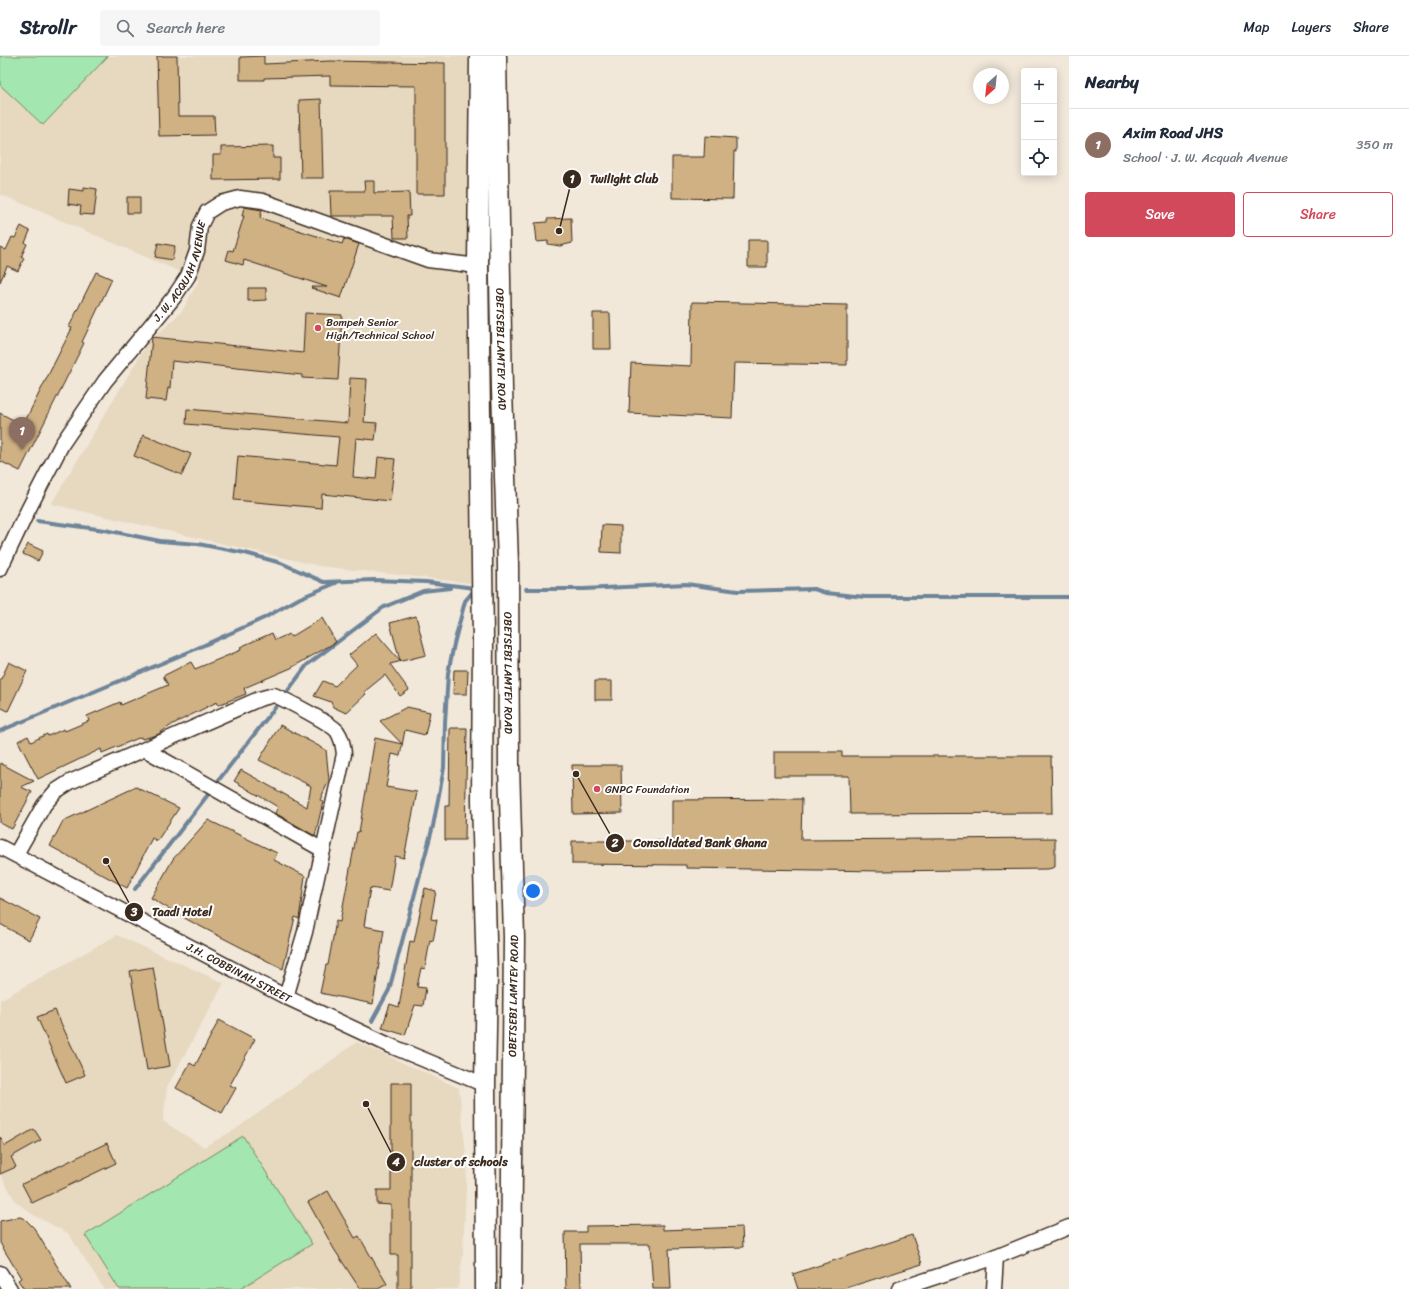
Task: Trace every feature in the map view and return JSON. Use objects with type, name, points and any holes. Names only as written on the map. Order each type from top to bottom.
[{"type":"main road","name":"OBETSEBI LAMTEY ROAD","points":[[480,56],[478,266],[483,639],[482,800],[487,974],[485,1085],[486,1289]]},
{"type":"main road","name":"OBETSEBI LAMTEY ROAD","points":[[496,56],[502,390],[508,564],[509,765],[514,938],[511,1289]]},
{"type":"street","name":"J. W. ACQUAH AVENUE","points":[[0,569],[62,444],[105,380],[174,297],[188,276],[197,251],[200,226],[207,212],[220,202],[240,198],[263,201],[428,260],[478,266]]},
{"type":"street","points":[[16,854],[44,805],[56,791],[70,782],[146,750],[259,699],[274,695],[286,700],[336,729],[342,740],[344,754],[305,932],[286,997]]},
{"type":"street","points":[[146,750],[323,850]]},
{"type":"street","name":"J.H. COBBINAH STREET","points":[[0,847],[16,854],[286,997],[391,1046],[485,1085]]},
{"type":"street","points":[[899,1289],[996,1257],[1069,1227]]},
{"type":"street","points":[[994,1289],[996,1257]]},
{"type":"street","points":[[0,1272],[10,1289]]},
{"type":"shaded area","name":"Bompeh Senior High/Technical School","points":[[0,56],[471,56],[472,583],[319,566],[51,504],[147,344],[182,311],[199,280],[0,194]]},
{"type":"shaded area","points":[[117,935],[224,983],[167,1087],[163,1121],[204,1147],[236,1129],[357,1042],[459,1088],[467,1164],[463,1254],[458,1289],[104,1289],[68,1233],[35,1216],[16,1202],[0,1174],[0,1000]]},
{"type":"green space","points":[[0,56],[108,56],[43,125],[0,85]]},
{"type":"green space","points":[[243,1136],[312,1244],[240,1289],[119,1289],[85,1235]]},
{"type":"building","points":[[157,56],[177,56],[178,116],[214,116],[215,135],[159,136]]},
{"type":"building","points":[[264,56],[264,64],[330,61],[445,63],[445,194],[416,194],[416,86],[330,85],[330,76],[240,80],[240,57]]},
{"type":"building","points":[[321,99],[323,178],[301,178],[299,100]]},
{"type":"building","points":[[705,136],[736,138],[736,152],[734,151],[733,199],[672,198],[672,157],[704,157]]},
{"type":"building","points":[[273,146],[273,158],[280,158],[280,179],[213,180],[213,155],[221,155],[221,147]]},
{"type":"building","points":[[364,181],[374,181],[374,193],[409,192],[410,216],[407,216],[408,238],[394,238],[393,216],[331,216],[330,191],[365,191]]},
{"type":"building","points":[[84,187],[97,189],[94,215],[80,214],[81,206],[68,204],[69,189],[84,191]]},
{"type":"building","points":[[127,197],[140,197],[140,213],[127,213]]},
{"type":"building","points":[[244,207],[262,210],[260,218],[342,244],[344,239],[359,244],[341,298],[311,288],[327,287],[244,260],[243,265],[226,260],[229,250],[233,251],[244,216],[242,216]]},
{"type":"building","points":[[571,218],[572,243],[560,246],[548,244],[548,241],[537,242],[535,223],[547,222],[547,219]]},
{"type":"building","points":[[21,226],[30,231],[25,243],[27,244],[21,257],[24,258],[18,271],[7,266],[0,282],[0,247],[6,250],[12,237],[15,238]]},
{"type":"building","points":[[748,240],[767,240],[767,267],[748,267]]},
{"type":"building","points":[[158,243],[175,246],[172,260],[155,257]]},
{"type":"building","points":[[96,272],[112,279],[82,342],[84,343],[20,471],[0,461],[0,413],[23,425],[72,328],[69,327]]},
{"type":"building","points":[[248,288],[266,288],[266,300],[248,301]]},
{"type":"building","points":[[692,302],[847,305],[847,365],[734,363],[732,418],[629,413],[631,363],[691,366]]},
{"type":"building","points":[[305,313],[342,315],[338,380],[302,378],[302,375],[172,361],[170,388],[168,388],[166,401],[146,399],[152,337],[303,353]]},
{"type":"building","points":[[593,313],[610,313],[611,349],[593,349]]},
{"type":"building","points":[[350,378],[367,379],[364,422],[377,423],[375,440],[356,438],[353,477],[376,479],[378,457],[395,459],[390,501],[322,494],[321,508],[234,500],[238,456],[336,465],[339,437],[186,424],[187,409],[348,423]]},
{"type":"building","points":[[143,435],[191,454],[182,475],[134,456]]},
{"type":"building","points":[[602,525],[621,526],[621,553],[601,552]]},
{"type":"building","points":[[28,544],[43,551],[38,561],[23,554]]},
{"type":"building","points":[[416,616],[426,655],[390,664],[409,690],[400,696],[385,675],[364,692],[366,694],[346,713],[333,707],[331,702],[314,696],[323,681],[335,686],[357,665],[349,655],[376,633],[400,661],[390,623]]},
{"type":"building","points":[[322,618],[336,642],[291,668],[244,688],[246,694],[218,705],[217,702],[173,724],[157,735],[142,739],[141,737],[102,753],[101,749],[38,779],[18,741],[28,736],[31,742],[47,734],[48,736],[64,729],[65,731],[89,721],[87,716],[120,702],[121,705],[168,685],[163,676],[191,662],[195,669],[241,650],[240,647],[272,633],[275,640],[289,634],[291,637]]},
{"type":"building","points":[[9,662],[27,671],[8,711],[0,707],[0,681]]},
{"type":"building","points":[[454,670],[468,670],[467,694],[453,694]]},
{"type":"building","points":[[595,681],[612,681],[612,700],[595,700]]},
{"type":"building","points":[[407,707],[430,712],[425,735],[405,730],[400,756],[392,754],[386,787],[417,792],[404,858],[395,856],[389,891],[370,888],[364,926],[384,930],[373,1004],[320,993],[326,965],[328,965],[336,921],[340,922],[357,832],[359,832],[375,738],[402,744],[380,721]]},
{"type":"building","points":[[280,725],[326,750],[329,780],[320,800],[323,802],[315,836],[275,813],[278,807],[234,781],[241,770],[307,807],[311,786],[259,760]]},
{"type":"building","points":[[450,728],[467,728],[465,840],[445,840],[445,806],[449,806]]},
{"type":"building","points":[[774,752],[842,752],[842,756],[1051,756],[1052,813],[850,814],[849,776],[774,776]]},
{"type":"building","points":[[0,763],[34,781],[21,787],[32,792],[12,829],[0,823]]},
{"type":"building","name":"GNPC Foundation","points":[[572,765],[621,765],[622,813],[573,814]]},
{"type":"building","points":[[136,787],[179,808],[157,841],[152,838],[127,888],[50,846],[63,821]]},
{"type":"building","points":[[802,799],[801,840],[1055,838],[1055,867],[1048,869],[882,871],[686,868],[686,865],[572,864],[572,841],[672,841],[672,800]]},
{"type":"building","points":[[208,820],[277,853],[274,860],[305,876],[299,919],[295,917],[283,969],[188,920],[151,898],[173,859]]},
{"type":"building","points":[[425,888],[436,891],[431,919],[437,920],[433,941],[430,940],[425,969],[421,968],[417,987],[426,988],[423,1006],[415,1005],[405,1035],[382,1028],[390,1004],[399,1007],[410,941],[414,942]]},
{"type":"building","points":[[0,898],[40,919],[29,940],[0,924]]},
{"type":"building","points":[[153,967],[170,1066],[147,1070],[130,971]]},
{"type":"building","points":[[55,1010],[85,1075],[66,1083],[37,1017]]},
{"type":"building","points":[[219,1020],[255,1039],[230,1085],[236,1088],[222,1113],[176,1088],[190,1063],[195,1066]]},
{"type":"building","points":[[391,1083],[411,1083],[411,1289],[398,1289],[398,1255],[391,1255],[391,1205],[377,1204],[377,1190],[391,1190]]},
{"type":"building","points":[[34,1129],[41,1140],[11,1157],[16,1167],[0,1174],[0,1137],[5,1146]]},
{"type":"building","points":[[107,1143],[116,1163],[32,1203],[22,1184]]},
{"type":"building","points":[[328,1191],[355,1238],[359,1236],[387,1284],[378,1289],[360,1289],[334,1249],[308,1202]]},
{"type":"building","points":[[20,1217],[25,1219],[34,1228],[71,1289],[24,1289],[18,1280],[21,1278],[0,1243],[0,1221]]},
{"type":"building","points":[[663,1225],[663,1230],[742,1227],[743,1247],[669,1249],[671,1289],[653,1289],[650,1244],[580,1244],[581,1289],[566,1289],[565,1232],[586,1232],[586,1226]]},
{"type":"building","points":[[912,1235],[922,1264],[843,1289],[798,1289],[793,1274]]},
{"type":"waterway","points":[[37,521],[105,530],[160,541],[198,544],[245,553],[281,563],[324,582],[374,580],[426,582],[475,588]]},
{"type":"waterway","points":[[0,731],[191,651],[264,618],[300,598],[336,583]]},
{"type":"waterway","points":[[526,589],[584,589],[686,584],[738,591],[814,589],[826,593],[865,597],[1069,597]]},
{"type":"waterway","points":[[287,692],[307,665],[384,607],[423,591],[450,588]]},
{"type":"waterway","points":[[372,1021],[389,990],[433,826],[444,768],[448,673],[465,601],[475,589]]},
{"type":"waterway","points":[[218,781],[278,704]]},
{"type":"waterway","points":[[135,889],[210,792]]},
{"type":"place","name":"Twilight Club","points":[[559,231]]},
{"type":"place","name":"Bompeh Senior High/Technical School","points":[[318,328]]},
{"type":"place","name":"Axim Road JHS","points":[[22,450]]},
{"type":"place","name":"Consolidated Bank Ghana","points":[[576,774]]},
{"type":"place","name":"GNPC Foundation","points":[[597,789]]},
{"type":"place","name":"Taadi Hotel","points":[[106,861]]},
{"type":"place","name":"cluster of schools","points":[[366,1104]]}]
